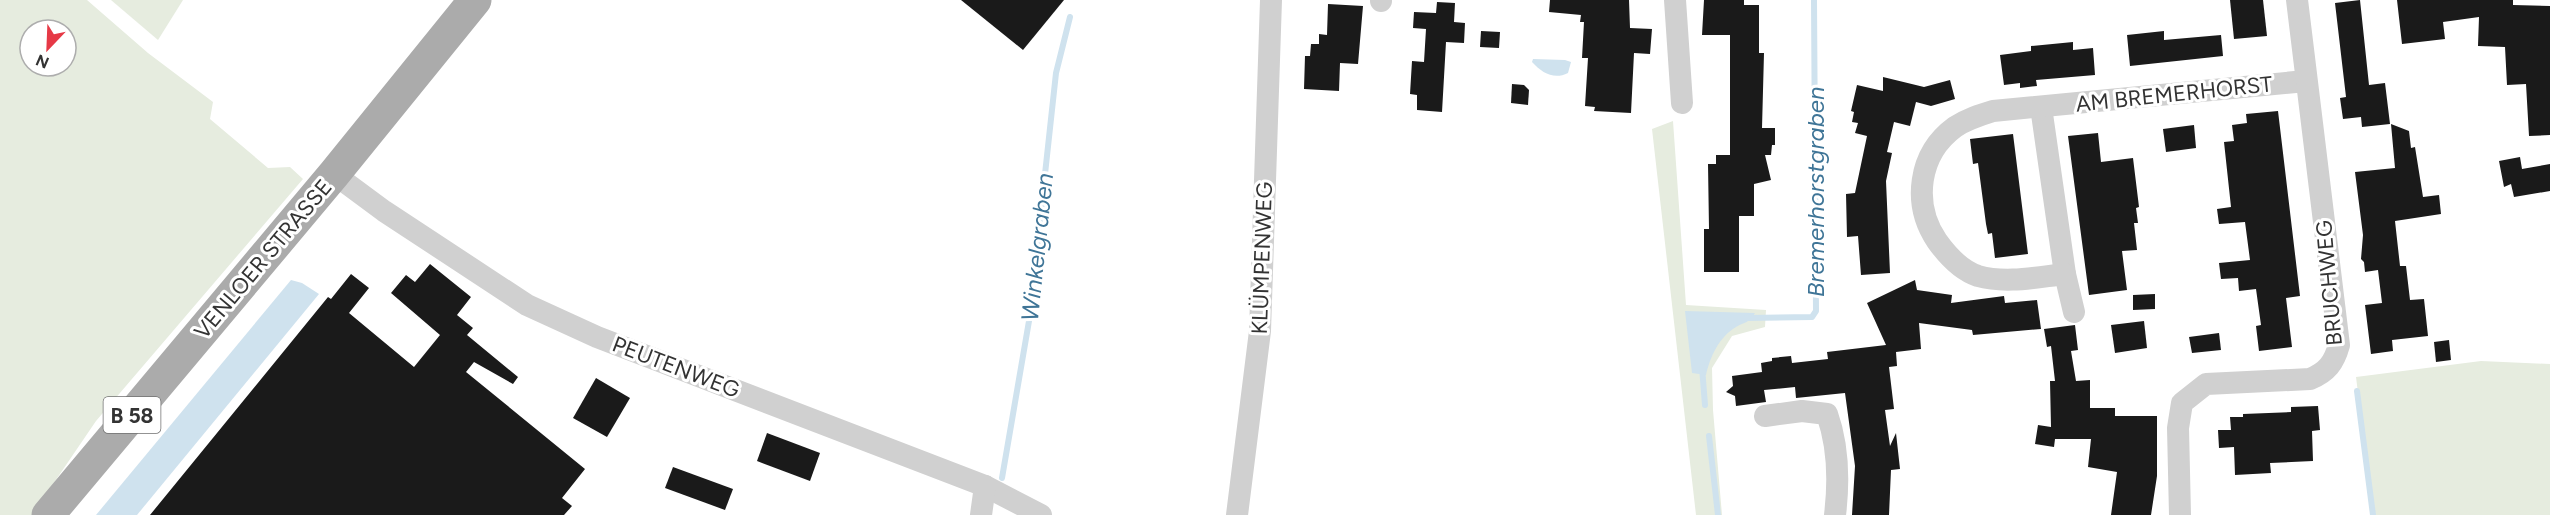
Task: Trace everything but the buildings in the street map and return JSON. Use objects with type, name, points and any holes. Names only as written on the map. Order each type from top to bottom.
[{"type":"main road","name":"VENLOER STRASSE","points":[[48,515],[334,174],[475,0]]},
{"type":"street","name":"KLÜMPENWEG","points":[[1237,515],[1260,331],[1271,0]]},
{"type":"street","points":[[1676,0],[1682,103]]},
{"type":"street","name":"BRUCHWEG","points":[[2180,515],[2178,428],[2182,403],[2206,384],[2310,379],[2323,374],[2336,356],[2339,345],[2297,0]]},
{"type":"street","name":"AM BREMERHORST","points":[[2065,274],[2019,279],[1977,275],[1960,266],[1945,253],[1929,230],[1921,204],[1922,179],[1929,158],[1940,141],[1955,127],[1974,117],[1993,111],[2306,81]]},
{"type":"street","points":[[2041,107],[2065,274],[2074,312]]},
{"type":"street","name":"PEUTENWEG","points":[[334,174],[384,211],[527,304],[597,337],[985,486],[1041,515]]},
{"type":"street","points":[[1765,416],[1802,411],[1827,414],[1831,426],[1837,473],[1834,515]]},
{"type":"street","points":[[981,515],[985,486]]},
{"type":"shaded area","points":[[0,0],[87,0],[148,53],[213,102],[210,119],[268,168],[290,167],[303,179],[96,421],[32,515],[0,515]]},
{"type":"shaded area","points":[[111,0],[183,0],[158,40]]},
{"type":"shaded area","points":[[1673,121],[1686,305],[1766,310],[1765,327],[1732,336],[1712,368],[1713,410],[1722,515],[1696,515],[1652,129]]},
{"type":"shaded area","points":[[2481,361],[2550,364],[2550,515],[2373,515],[2356,377]]},
{"type":"water","points":[[1533,59],[1571,62],[1568,73],[1558,76],[1540,69],[1532,62]]},
{"type":"water","points":[[291,280],[302,283],[319,294],[137,515],[96,515]]},
{"type":"water","points":[[1685,311],[1755,313],[1749,321],[1730,331],[1720,342],[1706,375],[1692,373]]},
{"type":"waterway","name":"Bremerhorstgraben","points":[[1747,318],[1812,317],[1816,311],[1814,0]]},
{"type":"waterway","name":"Winkelgraben","points":[[1002,478],[1029,321],[1056,73],[1070,17]]},
{"type":"waterway","name":"Bremerhorstgraben","points":[[1702,367],[1705,405]]},
{"type":"waterway","points":[[2357,391],[2373,515]]},
{"type":"waterway","name":"Bremerhorstgraben","points":[[1709,436],[1718,515]]}]
